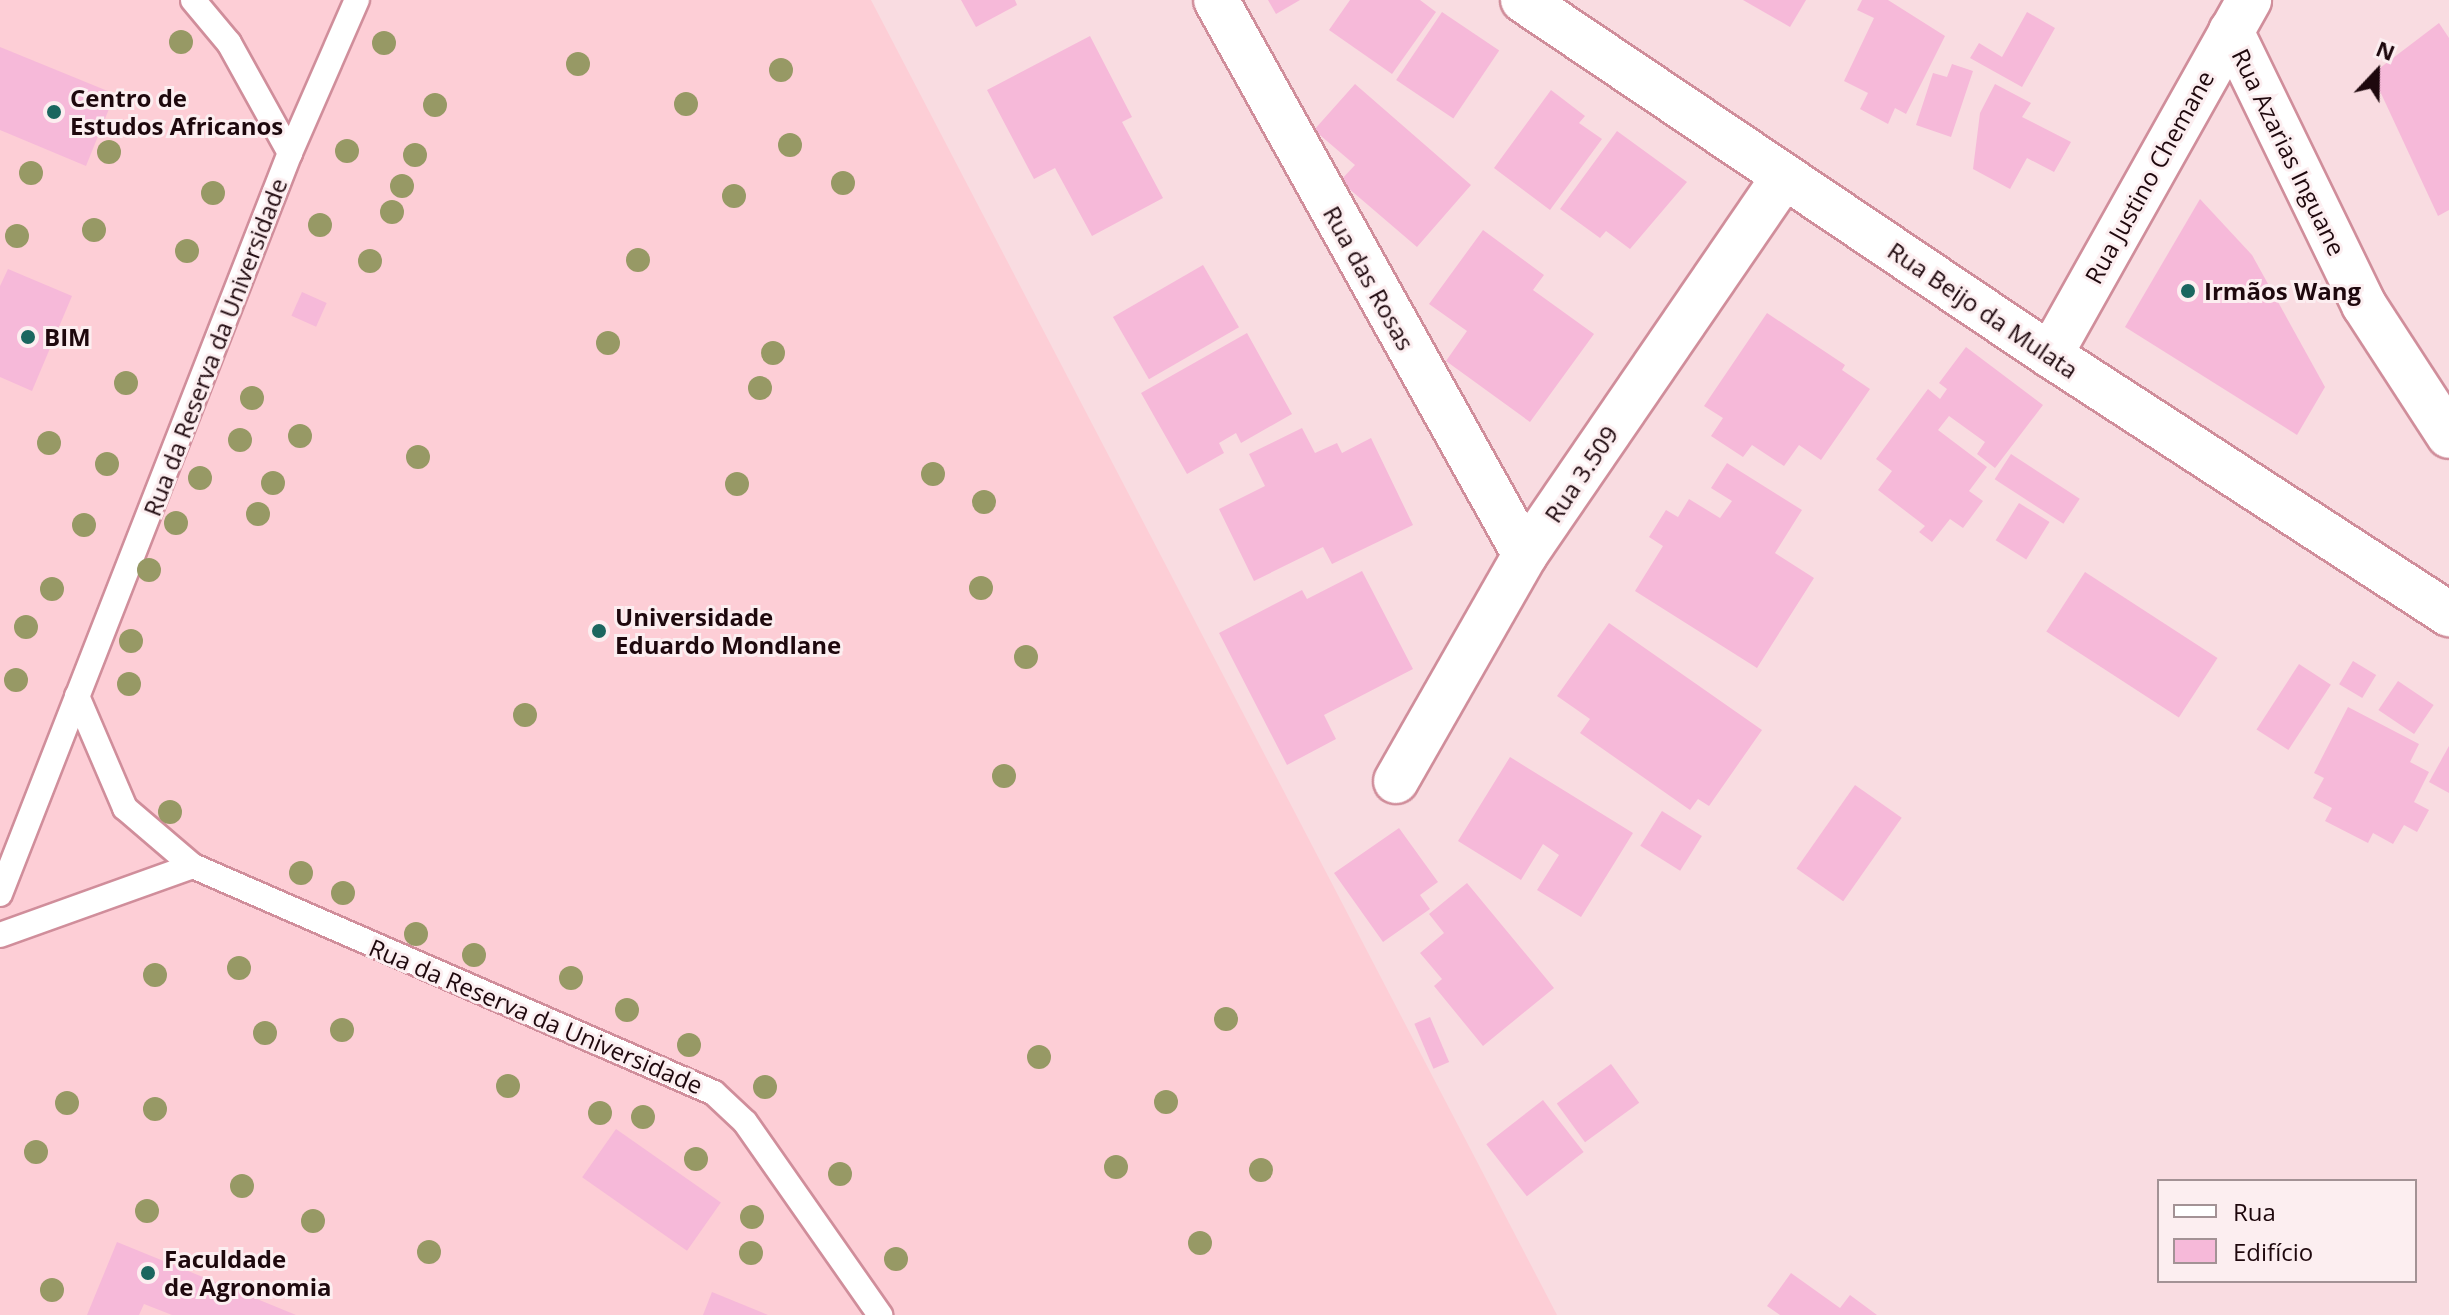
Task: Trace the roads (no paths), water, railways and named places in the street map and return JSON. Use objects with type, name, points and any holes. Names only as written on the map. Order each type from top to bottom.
[{"type":"street","name":"Rua das Rosas","points":[[1216,0],[1525,555]]},
{"type":"street","name":"Rua Beijo da Mulata","points":[[1544,6],[1784,177],[2050,355],[2449,614]]},
{"type":"street","name":"Rua Justino Chemane","points":[[2050,355],[2240,15]]},
{"type":"street","name":"Rua Azarias Inguane","points":[[2240,15],[2364,305],[2449,436]]},
{"type":"street","name":"Rua 3.509","points":[[1396,781],[1525,555],[1784,177]]},
{"type":"lane","points":[[193,0],[229,43],[290,153]]},
{"type":"lane","name":"Rua da Reserva da Universidade","points":[[0,894],[290,153],[357,0]]},
{"type":"lane","name":"Rua da Reserva da Universidade","points":[[77,696],[125,808],[193,866],[714,1093],[745,1122],[880,1315]]},
{"type":"lane","points":[[0,935],[193,866]]},
{"type":"place","name":"Centro de Estudos Africanos","points":[[54,112]]},
{"type":"place","name":"Irmãos Wang","points":[[2188,291]]},
{"type":"place","name":"BIM","points":[[28,337]]},
{"type":"place","name":"Universidade Eduardo Mondlane","points":[[599,631]]},
{"type":"place","name":"Faculdade de Agronomia","points":[[148,1273]]}]
